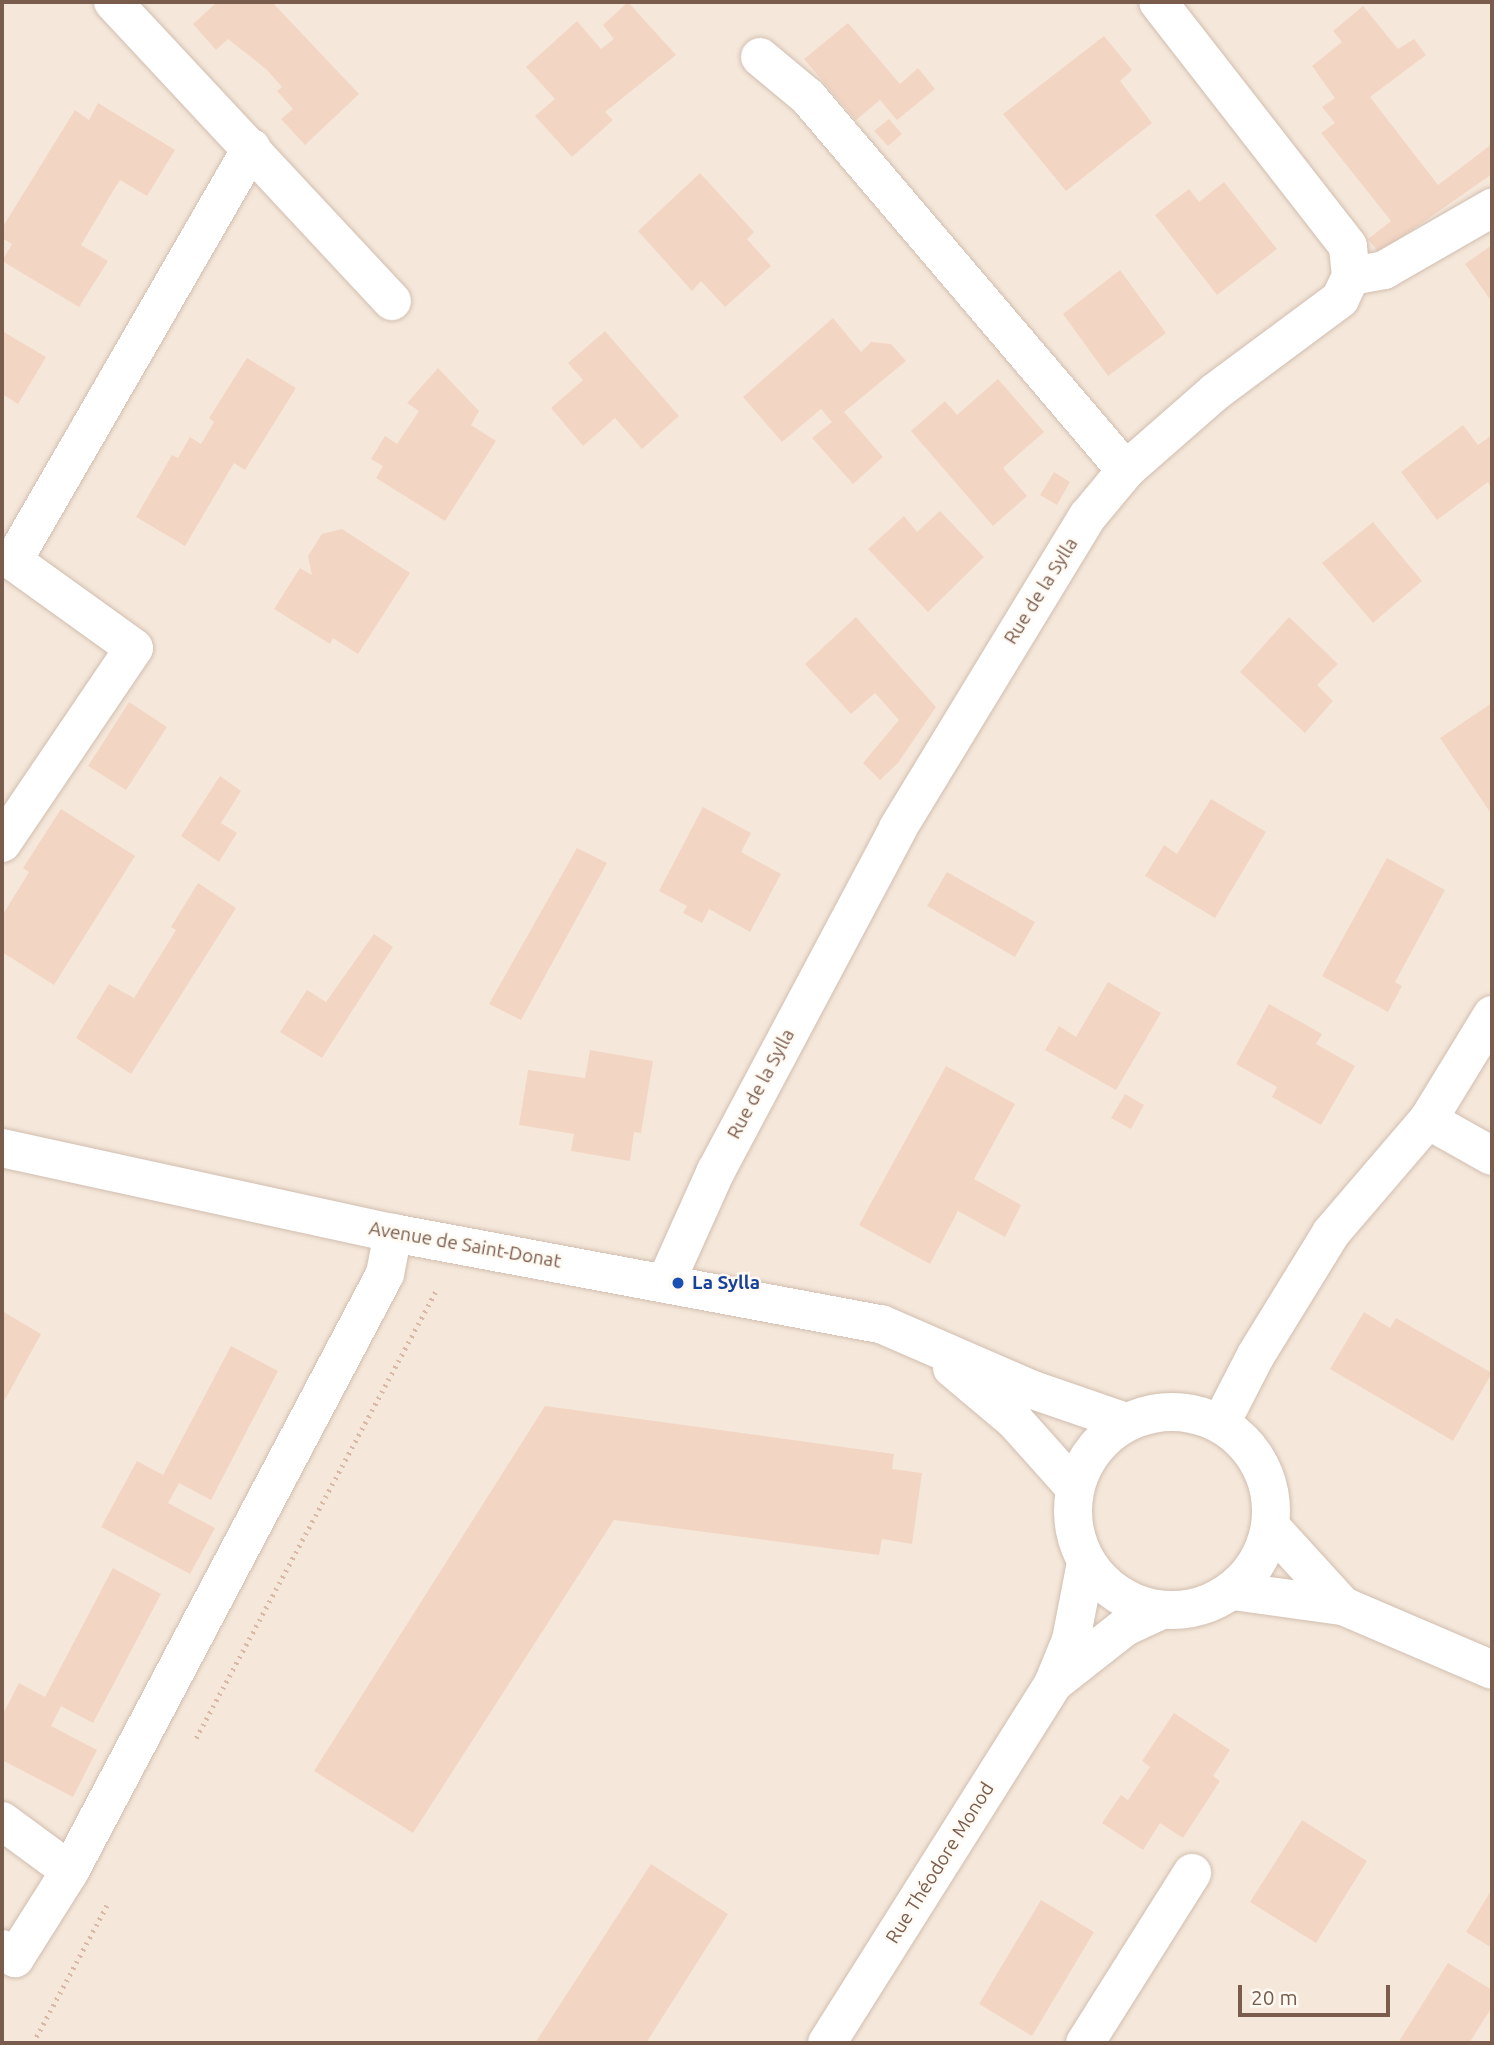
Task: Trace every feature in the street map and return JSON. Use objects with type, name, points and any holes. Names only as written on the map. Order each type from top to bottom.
[{"type":"street","points":[[113,2],[392,301]]},
{"type":"street","points":[[1158,2],[1348,246],[1351,276],[1384,270],[1492,208]]},
{"type":"street","points":[[760,57],[808,97],[1126,470]]},
{"type":"street","points":[[2,843],[134,648],[13,561],[251,149]]},
{"type":"street","name":"Rue de la Sylla","points":[[666,1282],[722,1159],[898,828],[1037,595],[1088,516],[1126,470],[1215,392],[1340,299],[1351,276]]},
{"type":"street","points":[[1221,1423],[1256,1355],[1331,1233],[1428,1120],[1492,1015]]},
{"type":"street","points":[[1428,1120],[1492,1156]]},
{"type":"street","name":"Avenue de Saint-Donat","points":[[2,1148],[393,1233],[666,1282],[881,1325],[926,1346],[1126,1422]]},
{"type":"street","points":[[2,1949],[15,1958],[70,1871],[385,1274],[393,1233]]},
{"type":"street","name":"Avenue de Saint-Donat","points":[[926,1346],[1015,1421],[1074,1488]]},
{"type":"street","points":[[1174,1410],[1221,1423],[1245,1442],[1262,1467],[1272,1496],[1271,1527],[1258,1562],[1233,1591],[1185,1610],[1159,1611],[1130,1602],[1105,1586],[1086,1563],[1073,1527],[1074,1488],[1093,1449],[1126,1422],[1174,1410]]},
{"type":"street","points":[[1271,1527],[1343,1606]]},
{"type":"street","name":"Rue Théodore Monod","points":[[827,2043],[1053,1684],[1070,1640],[1086,1563]]},
{"type":"street","points":[[1233,1591],[1343,1606],[1492,1671]]},
{"type":"street","name":"Rue Théodore Monod","points":[[1053,1684],[1125,1628],[1159,1611]]},
{"type":"street","points":[[2,1821],[70,1871]]},
{"type":"street","points":[[1085,2043],[1192,1872]]},
{"type":"path","points":[[191,1748],[460,1245]]},
{"type":"path","points":[[33,2043],[112,1896]]},
{"type":"shaded area","points":[[2,2],[1492,2],[1492,2043],[2,2043]]},
{"type":"building","points":[[217,2],[272,2],[359,94],[305,145],[281,119],[293,109],[277,91],[282,87],[266,69],[228,39],[216,50],[193,24]]},
{"type":"building","points":[[628,2],[676,55],[605,112],[613,120],[572,157],[535,116],[555,99],[526,67],[577,21],[601,49],[614,39],[603,25]]},
{"type":"building","points":[[1363,6],[1398,49],[1414,39],[1426,55],[1370,97],[1438,185],[1492,144],[1492,174],[1379,253],[1368,239],[1391,221],[1321,133],[1335,123],[1322,107],[1335,98],[1312,66],[1342,42],[1333,31]]},
{"type":"building","points":[[848,23],[900,84],[918,68],[935,89],[897,120],[880,100],[856,120],[804,59]]},
{"type":"building","points":[[1104,36],[1132,70],[1120,81],[1152,123],[1066,191],[1003,114]]},
{"type":"building","points":[[98,103],[175,150],[147,196],[120,180],[113,191],[81,245],[108,261],[79,307],[2,261],[12,244],[2,238],[2,228],[75,110],[89,120]]},
{"type":"building","points":[[889,119],[902,134],[888,146],[874,131]]},
{"type":"building","points":[[700,173],[754,232],[747,239],[771,266],[725,307],[701,281],[692,291],[638,231]]},
{"type":"building","points":[[1224,182],[1277,249],[1217,295],[1155,215],[1189,189],[1199,202]]},
{"type":"building","points":[[1492,245],[1492,302],[1465,264]]},
{"type":"building","points":[[1120,270],[1166,333],[1108,376],[1063,314]]},
{"type":"building","points":[[833,318],[861,352],[871,342],[891,344],[906,361],[844,412],[883,457],[853,484],[812,438],[832,422],[821,409],[782,442],[743,397]]},
{"type":"building","points":[[2,331],[46,357],[18,404],[2,394]]},
{"type":"building","points":[[605,331],[679,416],[642,449],[615,418],[583,446],[551,408],[583,380],[568,363]]},
{"type":"building","points":[[247,358],[296,388],[245,470],[234,463],[185,546],[136,517],[172,455],[178,458],[190,437],[201,444],[214,422],[209,418]]},
{"type":"building","points":[[438,368],[479,411],[471,425],[496,441],[445,521],[376,478],[383,466],[371,459],[385,436],[397,444],[419,411],[407,403]]},
{"type":"building","points":[[998,379],[1044,432],[1003,468],[1027,496],[993,526],[911,431],[945,401],[957,415]]},
{"type":"building","points":[[1463,425],[1478,445],[1492,435],[1492,488],[1488,482],[1437,520],[1401,472]]},
{"type":"building","points":[[1054,472],[1070,482],[1057,505],[1040,495]]},
{"type":"building","points":[[940,511],[984,557],[928,612],[868,549],[904,516],[917,532]]},
{"type":"building","points":[[1373,522],[1422,581],[1373,623],[1322,563]]},
{"type":"building","points":[[342,529],[410,573],[358,654],[333,638],[330,644],[274,609],[300,568],[312,575],[308,556],[322,534]]},
{"type":"building","points":[[856,617],[936,707],[898,763],[880,780],[863,763],[899,720],[875,693],[851,714],[805,664]]},
{"type":"building","points":[[1289,617],[1338,664],[1317,685],[1333,701],[1305,733],[1240,672]]},
{"type":"building","points":[[129,702],[167,727],[126,790],[88,766]]},
{"type":"building","points":[[1492,703],[1492,811],[1490,812],[1440,738]]},
{"type":"building","points":[[220,776],[241,791],[221,823],[237,833],[219,862],[181,836]]},
{"type":"building","points":[[1211,799],[1266,832],[1215,918],[1145,876],[1164,845],[1177,854]]},
{"type":"building","points":[[703,807],[751,833],[741,852],[781,874],[750,932],[709,909],[702,923],[683,913],[687,906],[659,891]]},
{"type":"building","points":[[61,809],[135,856],[54,985],[2,952],[2,916],[29,872],[23,868]]},
{"type":"building","points":[[577,848],[607,863],[521,1020],[489,1004]]},
{"type":"building","points":[[1387,858],[1445,890],[1395,982],[1402,986],[1388,1012],[1322,976]]},
{"type":"building","points":[[947,872],[1035,922],[1015,957],[927,906]]},
{"type":"building","points":[[198,883],[236,908],[131,1074],[76,1038],[109,984],[134,998],[176,930],[171,927]]},
{"type":"building","points":[[374,934],[393,947],[322,1058],[280,1032],[307,990],[326,1002]]},
{"type":"building","points":[[1108,982],[1161,1013],[1116,1090],[1045,1050],[1059,1026],[1076,1037]]},
{"type":"building","points":[[1269,1004],[1322,1034],[1316,1044],[1355,1066],[1321,1125],[1272,1097],[1277,1087],[1236,1064]]},
{"type":"building","points":[[590,1050],[653,1061],[641,1133],[634,1132],[630,1161],[571,1151],[574,1134],[519,1125],[528,1070],[585,1078]]},
{"type":"building","points":[[946,1066],[1015,1104],[974,1179],[1021,1205],[1005,1237],[958,1211],[930,1264],[859,1225]]},
{"type":"building","points":[[1125,1094],[1144,1105],[1131,1129],[1111,1118]]},
{"type":"building","points":[[2,1311],[41,1334],[2,1405]]},
{"type":"building","points":[[1364,1312],[1390,1328],[1396,1318],[1492,1373],[1453,1441],[1330,1369]]},
{"type":"building","points":[[231,1346],[278,1371],[211,1500],[179,1483],[168,1503],[215,1528],[190,1574],[101,1527],[137,1461],[163,1475]]},
{"type":"building","points":[[545,1406],[894,1454],[892,1469],[922,1473],[912,1544],[882,1539],[879,1555],[614,1520],[413,1833],[314,1771]]},
{"type":"building","points":[[113,1568],[161,1594],[93,1723],[61,1706],[51,1726],[97,1750],[73,1797],[2,1760],[2,1716],[19,1683],[45,1697]]},
{"type":"building","points":[[1174,1713],[1230,1750],[1213,1776],[1220,1781],[1183,1838],[1160,1823],[1143,1850],[1102,1823],[1121,1795],[1128,1800],[1150,1767],[1142,1761]]},
{"type":"building","points":[[1302,1820],[1367,1861],[1316,1943],[1250,1902]]},
{"type":"building","points":[[651,1864],[728,1914],[646,2043],[535,2043]]},
{"type":"building","points":[[1492,1889],[1492,1948],[1466,1932]]},
{"type":"building","points":[[1041,1900],[1094,1932],[1032,2036],[979,2004]]},
{"type":"building","points":[[1448,1963],[1492,1990],[1492,2007],[1469,2043],[1398,2043]]},
{"type":"place","name":"La Sylla","points":[[678,1283]]}]
